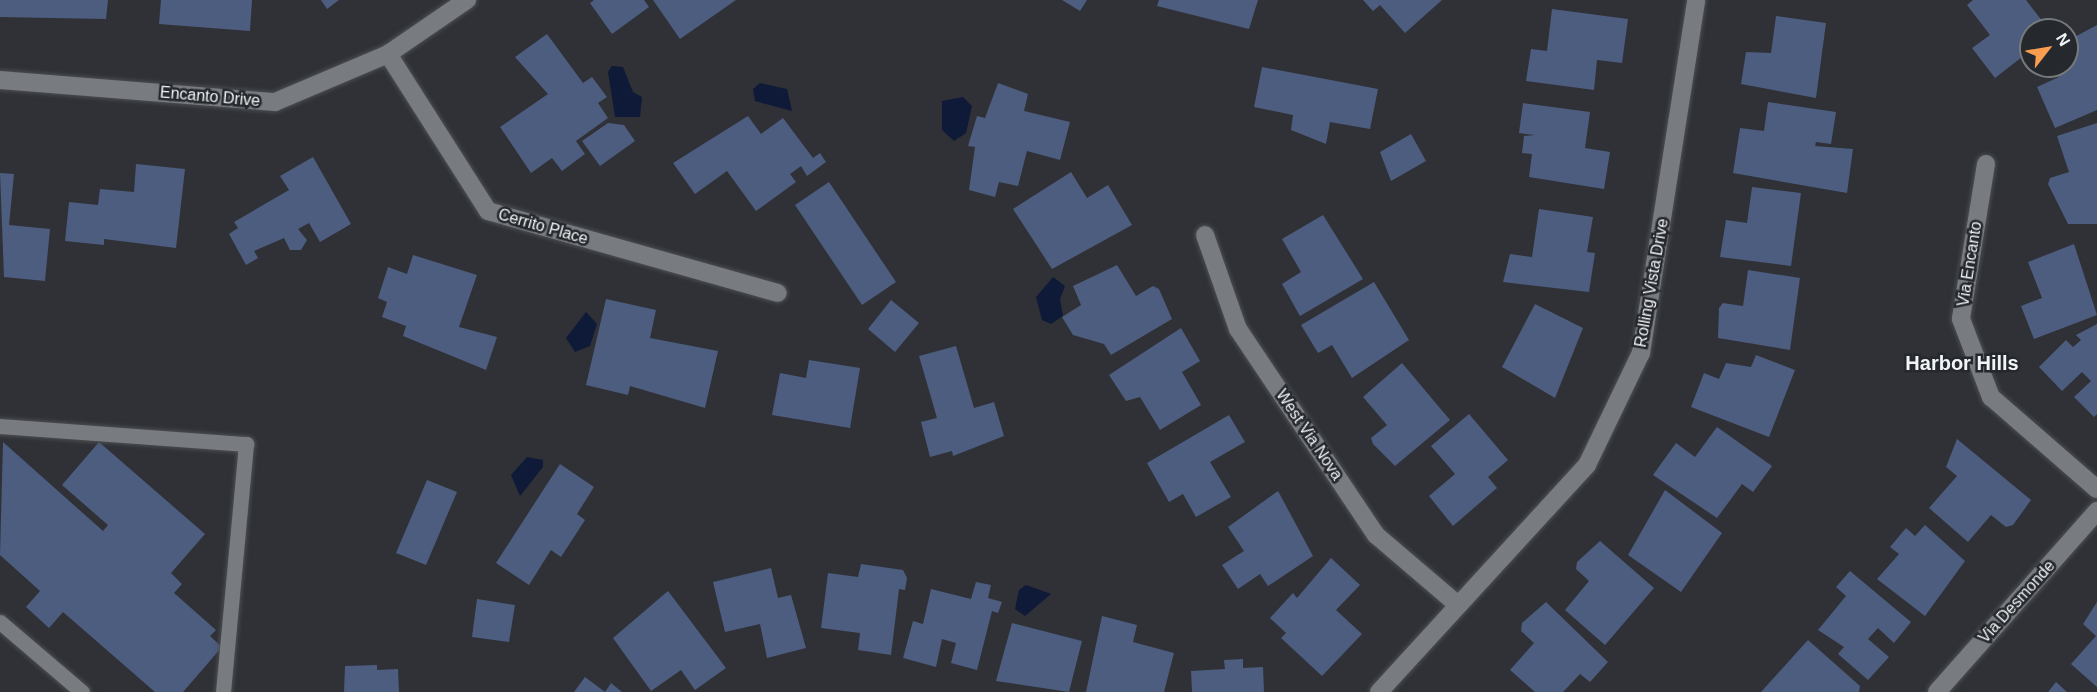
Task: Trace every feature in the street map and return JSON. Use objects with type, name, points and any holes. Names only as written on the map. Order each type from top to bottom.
[{"type":"street","name":"Encanto Drive","points":[[0,80],[275,102],[388,54],[466,0]]},
{"type":"street","name":"Rolling Vista Drive","points":[[1379,692],[1587,465],[1641,353],[1696,0]]},
{"type":"street","name":"Cerrito Place","points":[[388,54],[488,211],[778,293]]},
{"type":"street","name":"Via Encanto","points":[[1986,164],[1961,319],[1991,397],[2097,489]]},
{"type":"street","name":"West Via Nova","points":[[1205,235],[1238,328],[1376,535],[1458,605]]},
{"type":"street","name":"Via Desmonde","points":[[1937,692],[2097,511]]},
{"type":"lane","points":[[0,426],[246,444],[223,692]]},
{"type":"lane","points":[[0,622],[82,692]]},
{"type":"water","points":[[612,66],[623,67],[633,92],[642,97],[640,117],[615,117],[608,72]]},
{"type":"water","points":[[760,83],[787,89],[792,111],[755,101],[753,89]]},
{"type":"water","points":[[963,97],[972,106],[966,133],[954,141],[942,130],[942,101]]},
{"type":"water","points":[[1053,277],[1065,286],[1060,299],[1063,316],[1051,324],[1042,320],[1036,297]]},
{"type":"water","points":[[586,312],[597,324],[590,346],[575,352],[566,338]]},
{"type":"water","points":[[527,457],[543,460],[543,467],[520,496],[511,475]]},
{"type":"water","points":[[1026,585],[1051,594],[1025,616],[1015,609],[1019,590]]},
{"type":"building","points":[[0,0],[108,0],[106,19],[0,17]]},
{"type":"building","points":[[161,0],[252,0],[250,31],[159,24]]},
{"type":"building","points":[[321,0],[339,0],[327,9]]},
{"type":"building","points":[[594,0],[644,0],[649,7],[612,34],[590,3]]},
{"type":"building","points":[[653,0],[736,0],[680,39]]},
{"type":"building","points":[[1062,0],[1087,0],[1080,11]]},
{"type":"building","points":[[1159,0],[1258,0],[1249,29],[1157,6]]},
{"type":"building","points":[[1363,0],[1442,0],[1405,33],[1380,5],[1373,11]]},
{"type":"building","points":[[1973,0],[2026,0],[2040,18],[2019,18],[2019,59],[1995,78],[1972,48],[1990,35],[1967,5]]},
{"type":"building","points":[[1552,9],[1628,19],[1622,63],[1597,60],[1594,90],[1526,81],[1531,49],[1547,51]]},
{"type":"building","points":[[1776,16],[1826,23],[1816,98],[1741,84],[1746,52],[1771,53]]},
{"type":"building","points":[[2097,25],[2097,110],[2055,128],[2037,87],[2057,78],[2079,78],[2079,35]]},
{"type":"building","points":[[547,34],[583,83],[592,77],[607,97],[598,103],[608,118],[576,141],[585,154],[562,171],[552,158],[531,173],[500,127],[548,94],[515,57]]},
{"type":"building","points":[[1262,67],[1378,89],[1370,129],[1330,122],[1326,144],[1291,130],[1293,115],[1254,107]]},
{"type":"building","points":[[998,83],[1028,94],[1024,111],[1070,122],[1060,160],[1027,151],[1018,186],[999,182],[995,197],[969,190],[975,147],[968,146],[977,116],[985,118]]},
{"type":"building","points":[[1768,102],[1836,112],[1831,144],[1816,142],[1815,146],[1853,149],[1847,193],[1733,173],[1740,128],[1764,131]]},
{"type":"building","points":[[1523,103],[1590,112],[1585,148],[1610,152],[1604,189],[1529,177],[1532,154],[1522,153],[1524,136],[1535,135],[1519,133]]},
{"type":"building","points":[[748,116],[761,134],[783,118],[813,158],[820,153],[826,162],[807,176],[801,166],[790,174],[796,182],[756,211],[727,171],[695,194],[673,163]]},
{"type":"building","points":[[608,123],[624,125],[635,141],[600,166],[582,141]]},
{"type":"building","points":[[2097,123],[2097,224],[2068,224],[2048,184],[2050,178],[2069,172],[2057,136]]},
{"type":"building","points":[[1411,134],[1426,161],[1391,181],[1380,152]]},
{"type":"building","points":[[313,157],[351,224],[320,242],[309,223],[298,229],[307,240],[301,250],[290,250],[284,238],[254,251],[258,258],[246,265],[229,234],[238,228],[234,222],[289,190],[280,176]]},
{"type":"building","points":[[136,164],[185,169],[176,248],[104,239],[104,245],[65,241],[69,202],[98,205],[100,189],[134,192]]},
{"type":"building","points":[[1071,172],[1087,198],[1108,185],[1132,225],[1052,269],[1013,209]]},
{"type":"building","points":[[0,173],[14,174],[9,225],[50,229],[45,281],[4,277]]},
{"type":"building","points":[[829,182],[896,282],[862,305],[795,205]]},
{"type":"building","points":[[1752,187],[1801,193],[1791,266],[1720,257],[1726,220],[1747,223]]},
{"type":"building","points":[[1539,209],[1593,217],[1587,252],[1595,253],[1589,292],[1503,282],[1510,254],[1532,257]]},
{"type":"building","points":[[1323,215],[1363,279],[1300,316],[1282,284],[1301,272],[1282,239]]},
{"type":"building","points":[[2074,244],[2097,315],[2034,339],[2021,306],[2042,298],[2028,262]]},
{"type":"building","points":[[413,255],[477,275],[459,327],[497,337],[486,370],[403,336],[406,326],[382,317],[387,302],[378,298],[388,267],[407,274]]},
{"type":"building","points":[[1117,265],[1136,296],[1153,286],[1159,289],[1172,319],[1111,355],[1104,344],[1073,335],[1062,317],[1081,305],[1073,286]]},
{"type":"building","points":[[1748,270],[1800,278],[1790,350],[1718,338],[1719,308],[1723,303],[1743,306]]},
{"type":"building","points":[[1374,282],[1409,340],[1352,378],[1332,345],[1318,353],[1301,325]]},
{"type":"building","points":[[606,299],[656,310],[650,338],[718,351],[705,408],[630,386],[628,395],[586,385]]},
{"type":"building","points":[[891,300],[919,323],[895,352],[868,329]]},
{"type":"building","points":[[1535,304],[1583,328],[1555,398],[1502,367]]},
{"type":"building","points":[[2097,324],[2097,414],[2094,417],[2074,397],[2091,381],[2082,372],[2062,391],[2039,367],[2066,340],[2073,347],[2081,340],[2076,335]]},
{"type":"building","points":[[1181,328],[1200,361],[1182,372],[1201,405],[1160,430],[1140,397],[1126,401],[1109,375]]},
{"type":"building","points":[[956,346],[974,408],[994,402],[1004,436],[953,456],[952,451],[930,457],[921,422],[937,418],[919,356]]},
{"type":"building","points":[[1756,355],[1795,370],[1769,437],[1691,407],[1704,373],[1719,379],[1726,363],[1751,367]]},
{"type":"building","points":[[809,360],[860,368],[850,428],[772,415],[780,373],[806,378]]},
{"type":"building","points":[[1402,363],[1450,420],[1395,466],[1373,444],[1371,438],[1387,425],[1363,397]]},
{"type":"building","points":[[1469,414],[1508,460],[1488,477],[1497,488],[1453,526],[1429,496],[1455,474],[1431,446]]},
{"type":"building","points":[[1229,415],[1245,442],[1210,462],[1231,497],[1196,517],[1183,494],[1169,502],[1147,463]]},
{"type":"building","points":[[1717,427],[1772,466],[1753,492],[1742,484],[1717,518],[1653,475],[1676,443],[1695,457]]},
{"type":"building","points":[[1957,439],[2031,500],[2013,525],[2006,527],[1991,515],[1968,542],[1929,508],[1957,476],[1946,467]]},
{"type":"building","points":[[3,442],[103,531],[108,525],[62,485],[99,442],[205,534],[171,573],[182,584],[174,593],[216,630],[210,636],[222,647],[183,692],[155,692],[63,612],[49,628],[26,607],[40,591],[0,555]]},
{"type":"building","points":[[560,464],[594,487],[577,514],[585,520],[561,557],[551,550],[529,585],[496,563]]},
{"type":"building","points":[[427,480],[457,492],[426,565],[396,553]]},
{"type":"building","points":[[1665,490],[1722,533],[1681,592],[1628,555]]},
{"type":"building","points":[[1278,491],[1313,556],[1268,586],[1260,574],[1238,589],[1222,565],[1244,551],[1228,527]]},
{"type":"building","points":[[1925,525],[1965,561],[1925,616],[1877,579],[1899,554],[1890,547],[1906,528],[1915,536]]},
{"type":"building","points":[[1600,541],[1654,588],[1605,645],[1565,610],[1589,581],[1576,569],[1577,562]]},
{"type":"building","points":[[1331,558],[1360,585],[1336,610],[1362,634],[1322,676],[1281,638],[1286,633],[1270,618],[1293,593],[1297,598]]},
{"type":"building","points":[[861,564],[903,570],[907,578],[905,590],[899,589],[891,655],[858,650],[860,633],[821,628],[828,573],[858,577]]},
{"type":"building","points":[[771,568],[778,598],[791,595],[806,648],[767,658],[760,624],[725,632],[713,582]]},
{"type":"building","points":[[1850,571],[1911,622],[1894,643],[1878,628],[1868,639],[1889,657],[1868,680],[1838,654],[1844,647],[1818,630],[1846,596],[1836,587]]},
{"type":"building","points":[[976,582],[991,585],[988,598],[1002,602],[998,613],[992,611],[977,670],[951,663],[956,643],[942,639],[936,667],[903,658],[913,621],[923,624],[931,589],[971,599]]},
{"type":"building","points":[[668,591],[726,668],[695,690],[681,670],[651,691],[613,638]]},
{"type":"building","points":[[477,599],[515,605],[509,642],[472,637]]},
{"type":"building","points":[[1546,602],[1608,662],[1590,682],[1580,674],[1563,692],[1535,692],[1510,670],[1534,643],[1521,631],[1522,623]]},
{"type":"building","points":[[2097,602],[2097,687],[2071,664],[2096,636],[2083,624]]},
{"type":"building","points":[[1102,616],[1137,625],[1133,642],[1174,653],[1164,692],[1086,692]]},
{"type":"building","points":[[1012,623],[1082,641],[1069,692],[996,681]]},
{"type":"building","points":[[1808,640],[1860,686],[1859,692],[1761,692]]},
{"type":"building","points":[[1243,659],[1243,668],[1263,667],[1264,692],[1192,692],[1191,671],[1225,669],[1224,660]]},
{"type":"building","points":[[377,665],[377,670],[398,669],[399,692],[344,692],[345,666]]},
{"type":"building","points":[[585,677],[605,692],[574,692]]},
{"type":"building","points":[[2056,682],[2067,692],[2048,692]]},
{"type":"building","points":[[611,683],[622,692],[605,692]]},
{"type":"district","name":"Harbor Hills","points":[[1962,363]]}]
